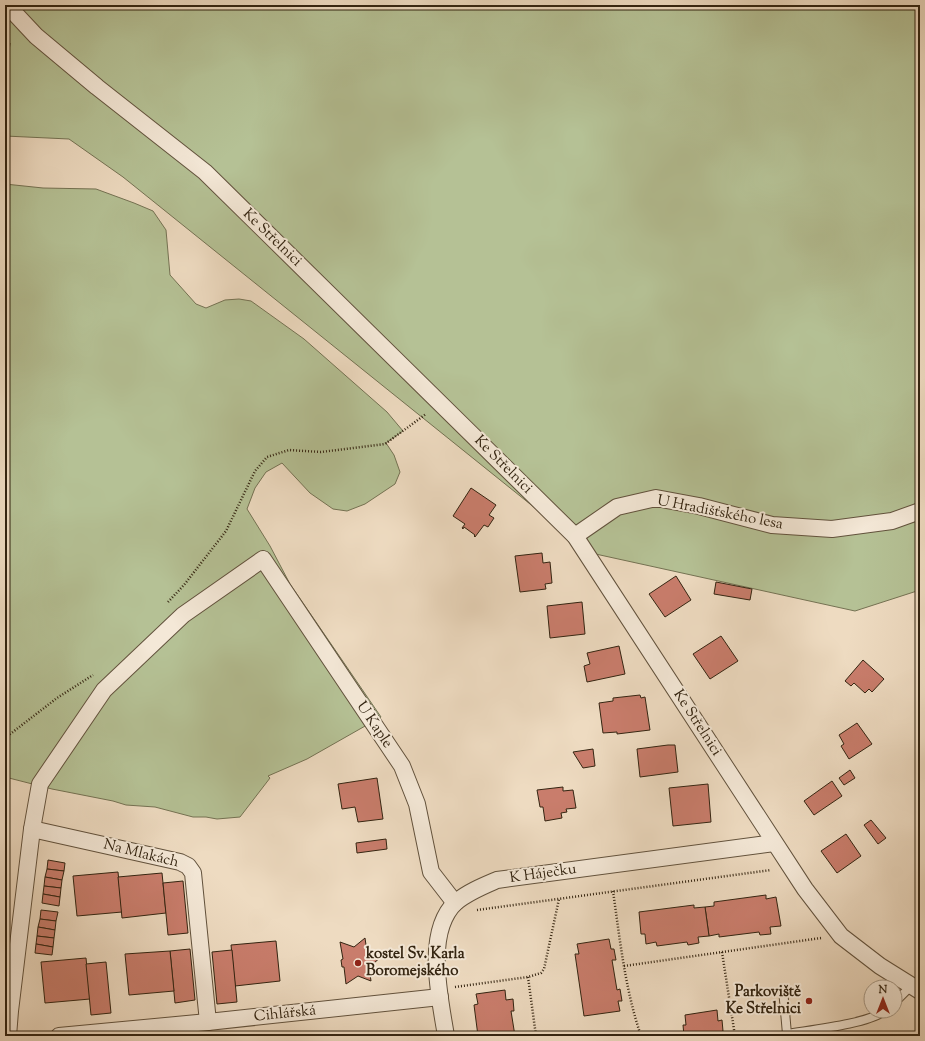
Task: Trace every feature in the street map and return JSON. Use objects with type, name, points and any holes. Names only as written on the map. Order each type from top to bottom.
[{"type":"street","name":"Ke Střelnici","points":[[7,5],[36,36],[206,172],[575,536],[805,889],[841,936],[880,966],[915,989]]},
{"type":"street","name":"U Hradišťského lesa","points":[[575,536],[617,507],[656,498],[699,506],[772,525],[832,529],[892,520],[920,511]]},
{"type":"street","name":"U Kaple","points":[[32,829],[40,784],[104,690],[183,615],[263,559],[402,766],[416,804],[431,872],[455,903]]},
{"type":"street","name":"Na Mlakách","points":[[32,829],[180,862],[188,866],[194,873],[208,1022]]},
{"type":"street","points":[[8,1036],[32,829]]},
{"type":"street","name":"K Háječku","points":[[446,1036],[436,962],[437,942],[442,922],[455,903],[471,891],[497,880],[774,843]]},
{"type":"street","name":"Cihlářská","points":[[59,1036],[440,998]]},
{"type":"lane","points":[[783,989],[787,1034],[869,1019]]},
{"type":"lane","points":[[903,997],[915,989]]},
{"type":"path","points":[[164,607],[184,585],[226,531],[255,471],[268,457],[289,450],[321,452],[385,444],[441,404]]},
{"type":"path","points":[[5,738],[57,698],[98,671]]},
{"type":"path","points":[[475,910],[774,869]]},
{"type":"path","points":[[613,891],[624,966],[633,1012],[641,1036]]},
{"type":"path","points":[[455,987],[528,977],[541,973],[544,969],[559,899]]},
{"type":"path","points":[[624,966],[827,937]]},
{"type":"path","points":[[722,952],[735,1036]]},
{"type":"path","points":[[528,977],[536,1036]]},
{"type":"path","points":[[454,980],[456,994]]},
{"type":"green space","points":[[5,5],[920,5],[920,590],[855,611],[591,553],[123,177],[69,139],[5,136]]},
{"type":"green space","points":[[5,184],[43,188],[96,189],[153,211],[166,230],[170,275],[196,304],[206,308],[225,300],[239,299],[251,301],[304,339],[387,412],[403,431],[386,443],[394,455],[400,472],[395,484],[365,504],[347,511],[333,509],[310,493],[282,463],[266,472],[255,488],[247,509],[270,546],[290,584],[381,717],[307,759],[268,776],[270,778],[240,817],[217,819],[193,817],[155,807],[126,805],[5,777]]},
{"type":"building","points":[[5,42],[10,43],[8,60],[5,60]]},
{"type":"building","points":[[471,488],[496,505],[489,515],[494,518],[488,527],[484,525],[475,537],[475,535],[464,527],[463,529],[462,528],[465,524],[453,516]]},
{"type":"building","points":[[542,553],[543,563],[550,562],[552,583],[545,584],[546,589],[520,592],[515,556]]},
{"type":"building","points":[[676,576],[691,600],[665,617],[649,594]]},
{"type":"building","points":[[716,582],[752,589],[750,600],[714,594]]},
{"type":"building","points":[[582,602],[585,634],[550,638],[547,606]]},
{"type":"building","points":[[721,636],[738,661],[710,679],[693,654]]},
{"type":"building","points":[[619,646],[625,674],[587,682],[584,666],[590,664],[587,653]]},
{"type":"building","points":[[863,660],[884,679],[872,692],[869,689],[865,693],[854,683],[851,686],[845,681]]},
{"type":"building","points":[[640,695],[641,698],[645,697],[650,730],[617,734],[617,732],[603,733],[599,703],[613,701],[613,698]]},
{"type":"building","points":[[857,723],[872,744],[849,759],[841,746],[844,744],[839,735]]},
{"type":"building","points":[[675,745],[678,772],[640,777],[637,749]]},
{"type":"building","points":[[593,749],[595,766],[583,768],[573,752]]},
{"type":"building","points":[[850,770],[855,778],[844,785],[839,778]]},
{"type":"building","points":[[377,778],[383,819],[358,822],[355,807],[342,809],[338,784]]},
{"type":"building","points":[[832,781],[842,796],[814,815],[804,801]]},
{"type":"building","points":[[708,784],[711,822],[673,826],[669,788]]},
{"type":"building","points":[[563,787],[563,791],[573,790],[576,808],[566,809],[567,812],[561,813],[562,818],[545,821],[543,807],[540,807],[537,790]]},
{"type":"building","points":[[871,820],[886,838],[878,844],[864,825]]},
{"type":"building","points":[[846,834],[861,856],[837,873],[821,851]]},
{"type":"building","points":[[386,839],[387,849],[357,853],[356,843]]},
{"type":"building","points":[[48,860],[65,863],[64,871],[47,869]]},
{"type":"building","points":[[47,869],[64,871],[62,880],[45,877]]},
{"type":"building","points":[[118,872],[122,912],[77,916],[73,876]]},
{"type":"building","points":[[162,873],[166,913],[122,918],[118,877]]},
{"type":"building","points":[[45,877],[62,880],[61,888],[44,886]]},
{"type":"building","points":[[183,881],[188,933],[168,935],[163,883]]},
{"type":"building","points":[[44,886],[61,888],[60,897],[43,894]]},
{"type":"building","points":[[43,894],[60,897],[59,906],[42,903]]},
{"type":"building","points":[[766,895],[766,899],[776,897],[781,926],[770,927],[771,934],[760,935],[759,932],[719,937],[719,934],[709,936],[705,907],[714,906],[714,902]]},
{"type":"building","points":[[694,905],[694,908],[705,907],[709,936],[698,937],[699,943],[688,945],[687,942],[657,946],[656,942],[646,944],[645,934],[641,934],[639,912]]},
{"type":"building","points":[[41,910],[58,912],[56,921],[40,919]]},
{"type":"building","points":[[40,919],[56,921],[55,930],[38,927]]},
{"type":"building","points":[[38,927],[55,930],[54,938],[37,936]]},
{"type":"building","points":[[37,936],[54,938],[53,947],[36,944]]},
{"type":"building","name":"kostel Sv. Karla Boromejského","points":[[365,938],[367,952],[380,958],[369,967],[371,981],[358,976],[346,984],[344,967],[342,967],[341,960],[343,959],[340,942],[354,947]]},
{"type":"building","points":[[609,939],[611,949],[614,949],[616,960],[612,960],[617,990],[620,989],[622,1001],[618,1001],[620,1011],[584,1016],[575,954],[579,954],[577,944]]},
{"type":"building","points":[[276,941],[280,981],[235,986],[231,945]]},
{"type":"building","points":[[36,944],[53,947],[52,955],[35,953]]},
{"type":"building","points":[[190,949],[195,1000],[175,1003],[170,951]]},
{"type":"building","points":[[232,950],[237,1002],[217,1004],[212,952]]},
{"type":"building","points":[[170,951],[174,991],[129,995],[125,954]]},
{"type":"building","points":[[86,958],[90,999],[45,1003],[41,962]]},
{"type":"building","points":[[106,962],[111,1013],[91,1015],[86,964]]},
{"type":"building","points":[[505,990],[506,1000],[513,999],[514,1011],[511,1011],[515,1036],[478,1036],[474,1005],[478,1004],[476,994]]},
{"type":"building","points":[[717,1010],[718,1021],[722,1020],[723,1031],[720,1032],[721,1036],[684,1036],[683,1025],[686,1025],[685,1015]]},
{"type":"place","name":"kostel Sv. Karla Boromejského","points":[[358,963]]},
{"type":"place","name":"Parkoviště Ke Střelnici","points":[[809,1001]]}]
